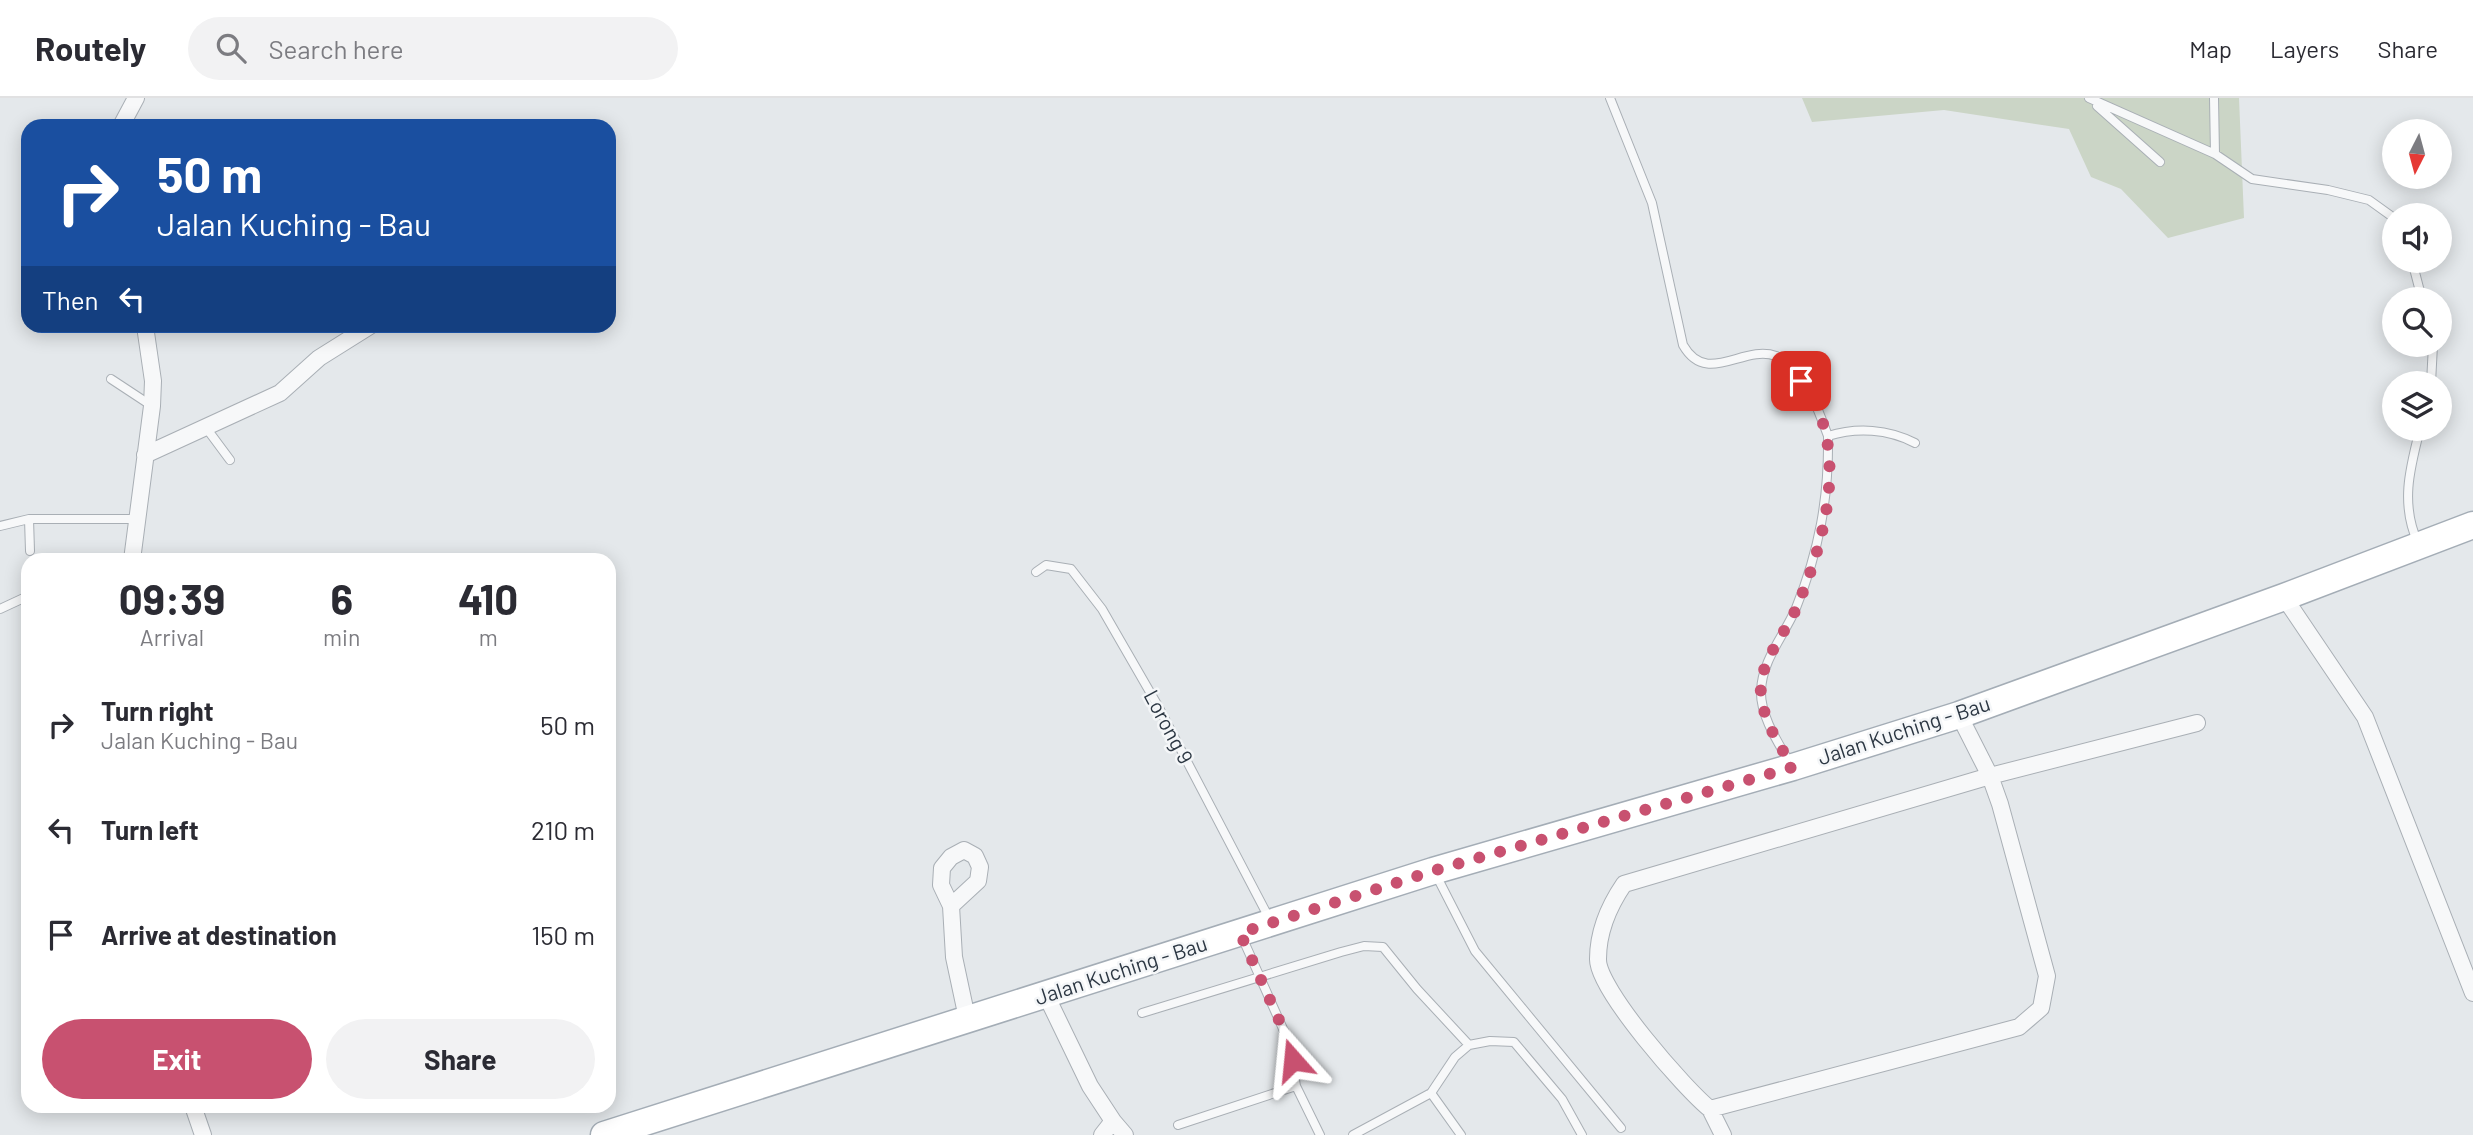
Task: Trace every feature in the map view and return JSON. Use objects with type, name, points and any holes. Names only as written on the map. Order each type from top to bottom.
[{"type":"main road","name":"Jalan Kuching - Bau","points":[[604,1135],[1433,871],[1793,767],[1959,715],[2473,525]]},
{"type":"street","points":[[125,119],[136,98]]},
{"type":"street","points":[[133,553],[152,406],[153,381],[146,333]]},
{"type":"street","points":[[145,455],[207,429],[280,393],[319,358],[359,333]]},
{"type":"street","points":[[2284,597],[2365,717],[2473,993]]},
{"type":"street","points":[[1710,1109],[2020,1027],[2042,1008],[2047,976],[1990,776],[1959,715]]},
{"type":"street","points":[[1723,1135],[1710,1109],[1692,1095],[1607,989],[1597,961],[1607,909],[1624,884],[1990,776],[2197,723]]},
{"type":"street","points":[[950,906],[954,957],[967,1018]]},
{"type":"street","points":[[1046,995],[1090,1086],[1125,1135]]},
{"type":"street","points":[[195,1113],[203,1135]]},
{"type":"street","points":[[1102,1135],[1113,1121]]},
{"type":"lane","points":[[1610,98],[1652,203],[1683,345],[1690,357],[1710,365],[1764,354],[1778,357],[1814,397],[1828,436],[1829,479],[1815,557],[1794,612],[1767,663],[1760,692],[1766,717],[1793,767]]},
{"type":"lane","points":[[2214,98],[2215,155]]},
{"type":"lane","points":[[2087,99],[2215,155],[2252,179],[2328,190],[2369,201],[2382,210]]},
{"type":"lane","points":[[2087,99],[2160,162]]},
{"type":"lane","points":[[111,379],[152,406]]},
{"type":"lane","points":[[207,429],[230,460]]},
{"type":"lane","points":[[1828,436],[1845,430],[1897,433],[1915,443]]},
{"type":"lane","points":[[2417,441],[2407,484],[2409,524],[2419,545]]},
{"type":"lane","points":[[0,526],[29,519],[136,519]]},
{"type":"lane","points":[[29,519],[30,551]]},
{"type":"lane","name":"Lorong 9","points":[[1036,572],[1046,565],[1071,569],[1102,609],[1158,706],[1272,923]]},
{"type":"lane","points":[[0,609],[21,599]]},
{"type":"lane","points":[[1433,871],[1475,951],[1621,1128]]},
{"type":"lane","points":[[1240,933],[1288,1040],[1296,1086],[1320,1135]]},
{"type":"lane","points":[[1142,1013],[1364,946],[1383,947],[1417,989],[1469,1045]]},
{"type":"lane","points":[[1353,1135],[1431,1093],[1455,1057],[1469,1045],[1490,1041],[1514,1042],[1562,1099],[1582,1135]]},
{"type":"lane","points":[[1178,1125],[1296,1086]]},
{"type":"lane","points":[[1431,1093],[1461,1135]]},
{"type":"green space","points":[[1802,98],[2239,98],[2244,218],[2168,238],[2121,189],[2091,177],[2069,129],[1944,110],[1812,122]]},
{"type":"route","points":[[1293,1060],[1288,1040],[1240,933],[1433,871],[1793,767],[1766,717],[1760,692],[1767,663],[1794,612],[1815,557],[1824,517],[1829,479],[1828,436],[1814,397],[1801,381]]}]
